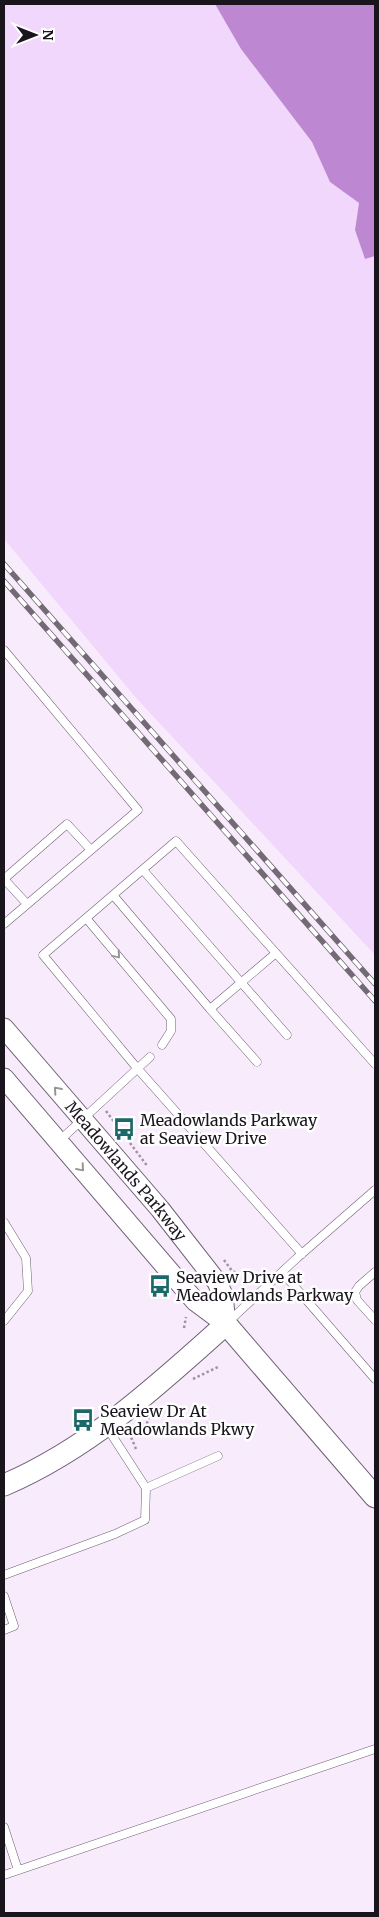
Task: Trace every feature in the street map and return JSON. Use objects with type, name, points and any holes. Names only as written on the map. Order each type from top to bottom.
[{"type":"main road","points":[[4,1484],[64,1454],[106,1426],[158,1385],[226,1324]]},
{"type":"main road","name":"Meadowlands Parkway","points":[[226,1324],[375,1497]]},
{"type":"street","name":"Meadowlands Parkway","points":[[4,1028],[160,1209],[217,1282],[223,1295],[226,1324]]},
{"type":"street","name":"Meadowlands Parkway","points":[[4,1078],[195,1301],[226,1324]]},
{"type":"lane","points":[[4,650],[138,810],[4,924]]},
{"type":"lane","points":[[27,904],[4,879],[67,824],[91,850]]},
{"type":"lane","points":[[302,1254],[137,1068],[43,955],[176,841],[375,1064]]},
{"type":"lane","points":[[143,870],[287,1035]]},
{"type":"lane","points":[[113,895],[257,1062]]},
{"type":"lane","points":[[86,918],[171,1019],[171,1031],[162,1045]]},
{"type":"lane","points":[[210,1009],[276,953]]},
{"type":"lane","points":[[58,1142],[150,1057]]},
{"type":"lane","points":[[226,1324],[375,1190]]},
{"type":"lane","points":[[4,1222],[26,1258],[28,1291],[4,1321]]},
{"type":"lane","points":[[282,1272],[375,1379]]},
{"type":"lane","points":[[375,1272],[355,1292],[357,1300],[375,1320]]},
{"type":"lane","points":[[4,1575],[115,1534],[145,1520],[146,1488],[106,1426]]},
{"type":"lane","points":[[146,1488],[218,1456]]},
{"type":"lane","points":[[4,1596],[14,1626],[4,1630]]},
{"type":"lane","points":[[4,1875],[375,1749]]},
{"type":"lane","points":[[4,1827],[18,1870]]},
{"type":"path","points":[[237,1273],[246,1276]]},
{"type":"path","points":[[184,1328],[186,1317]]},
{"type":"path","points":[[188,1384],[220,1366]]},
{"type":"path","points":[[137,1452],[131,1437],[136,1427],[147,1423],[148,1418],[155,1412]]},
{"type":"shaded area","points":[[4,4],[215,4],[241,49],[312,142],[330,182],[359,203],[355,230],[365,259],[375,256],[375,955],[137,699],[4,539]]},
{"type":"shaded area","points":[[215,4],[375,4],[375,256],[365,259],[355,230],[359,203],[330,182],[312,142],[241,49]]},
{"type":"railway","points":[[4,564],[375,984]]},
{"type":"railway","points":[[4,581],[375,1001]]},
{"type":"place","name":"Meadowlands Parkway at Seaview Drive","points":[[124,1129]]},
{"type":"place","name":"Seaview Drive at Meadowlands Parkway","points":[[160,1286]]},
{"type":"place","name":"Seaview Dr At Meadowlands Pkwy","points":[[83,1420]]}]
